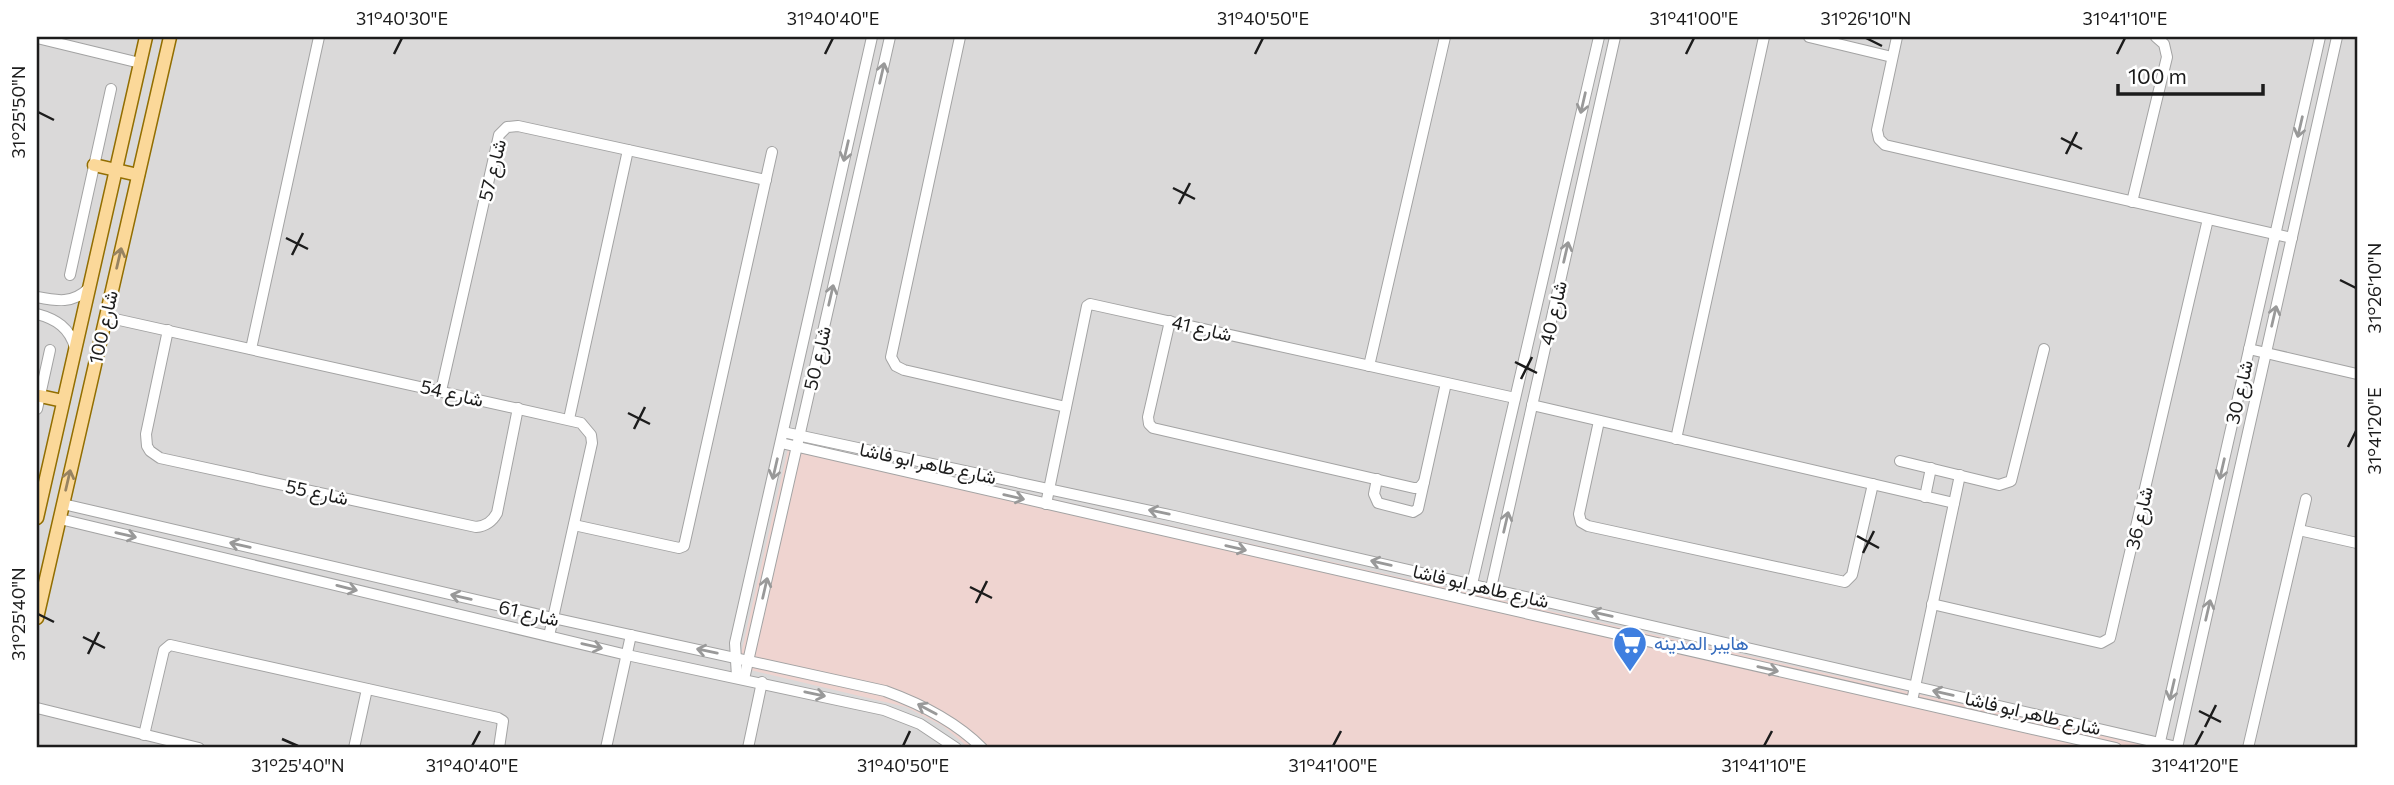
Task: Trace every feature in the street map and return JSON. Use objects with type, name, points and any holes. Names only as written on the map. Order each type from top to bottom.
[{"type":"main road","name":"شارع 100","points":[[37,518],[146,37]]},
{"type":"main road","name":"شارع 100","points":[[37,612],[170,37]]},
{"type":"main road","points":[[94,165],[138,175]]},
{"type":"main road","points":[[40,396],[63,401]]},
{"type":"street","points":[[251,349],[319,37]]},
{"type":"street","name":"شارع 50","points":[[741,678],[735,657],[735,643],[872,37]]},
{"type":"street","name":"شارع 50","points":[[741,678],[748,660],[889,37]]},
{"type":"street","points":[[960,37],[891,357],[895,366],[904,370],[1066,407]]},
{"type":"street","points":[[1369,366],[1445,37]]},
{"type":"street","name":"شارع 40","points":[[1472,584],[1599,37]]},
{"type":"street","name":"شارع 40","points":[[1491,588],[1615,37]]},
{"type":"street","points":[[1676,439],[1764,37]]},
{"type":"street","points":[[1809,37],[1892,57]]},
{"type":"street","points":[[1897,37],[1877,126],[1879,139],[1889,147],[2292,238]]},
{"type":"street","points":[[2132,202],[2166,57],[2164,44],[2156,37]]},
{"type":"street","name":"شارع 30","points":[[2160,745],[2320,37]]},
{"type":"street","name":"شارع 30","points":[[2177,747],[2337,37]]},
{"type":"street","points":[[37,38],[140,63]]},
{"type":"street","points":[[70,275],[111,89]]},
{"type":"street","name":"شارع 57","points":[[441,391],[502,130],[513,125],[766,180]]},
{"type":"street","points":[[549,636],[592,443],[587,428],[569,419],[628,150]]},
{"type":"street","points":[[574,524],[680,548],[684,546],[772,152]]},
{"type":"street","name":"شارع 36","points":[[1932,604],[2101,643],[2110,638],[2208,219]]},
{"type":"street","points":[[37,297],[68,300],[89,288]]},
{"type":"street","points":[[49,300],[41,315],[63,326],[71,336],[75,348]]},
{"type":"street","name":"شارع 41","points":[[1046,504],[1088,304],[1515,398]]},
{"type":"street","name":"شارع 54","points":[[106,317],[569,419]]},
{"type":"street","points":[[1170,321],[1148,417],[1150,426],[1417,488],[1424,482]]},
{"type":"street","name":"شارع 55","points":[[168,330],[146,434],[150,451],[160,458],[476,527],[489,523],[497,513],[517,408]]},
{"type":"street","points":[[1900,461],[1999,485],[2008,483],[2014,477],[2045,349]]},
{"type":"street","points":[[2249,349],[2357,374]]},
{"type":"street","points":[[37,409],[50,350]]},
{"type":"street","points":[[1377,479],[1374,496],[1378,503],[1413,512],[1417,510],[1446,383]]},
{"type":"street","points":[[1532,405],[1954,503]]},
{"type":"street","points":[[1599,421],[1579,513],[1581,522],[1588,526],[1845,582],[1852,575],[1873,484]]},
{"type":"street","name":"شارع طاهر ابو فاشا","points":[[783,432],[1491,588],[2177,747]]},
{"type":"street","name":"شارع طاهر ابو فاشا","points":[[781,443],[2116,748]]},
{"type":"street","points":[[1925,496],[1931,468]]},
{"type":"street","points":[[1912,701],[1960,475]]},
{"type":"street","points":[[2248,748],[2306,499]]},
{"type":"street","name":"شارع 61","points":[[62,504],[553,618],[885,691],[943,717],[982,748]]},
{"type":"street","name":"شارع 61","points":[[60,519],[549,636],[884,710],[920,724],[956,748]]},
{"type":"street","points":[[2299,530],[2357,542]]},
{"type":"street","points":[[607,748],[631,635]]},
{"type":"street","points":[[144,735],[163,652],[165,647],[170,645],[500,719],[504,725],[499,748]]},
{"type":"street","points":[[748,748],[762,682]]},
{"type":"street","points":[[354,748],[367,689]]},
{"type":"street","points":[[37,708],[199,748]]},
{"type":"shaded area","points":[[37,37],[2357,37],[2357,748],[37,748]]},
{"type":"shaded area","points":[[790,440],[2156,748],[969,748],[943,726],[906,707],[738,667]]},
{"type":"place","name":"هايبر المدينه","points":[[1630,673]]}]
